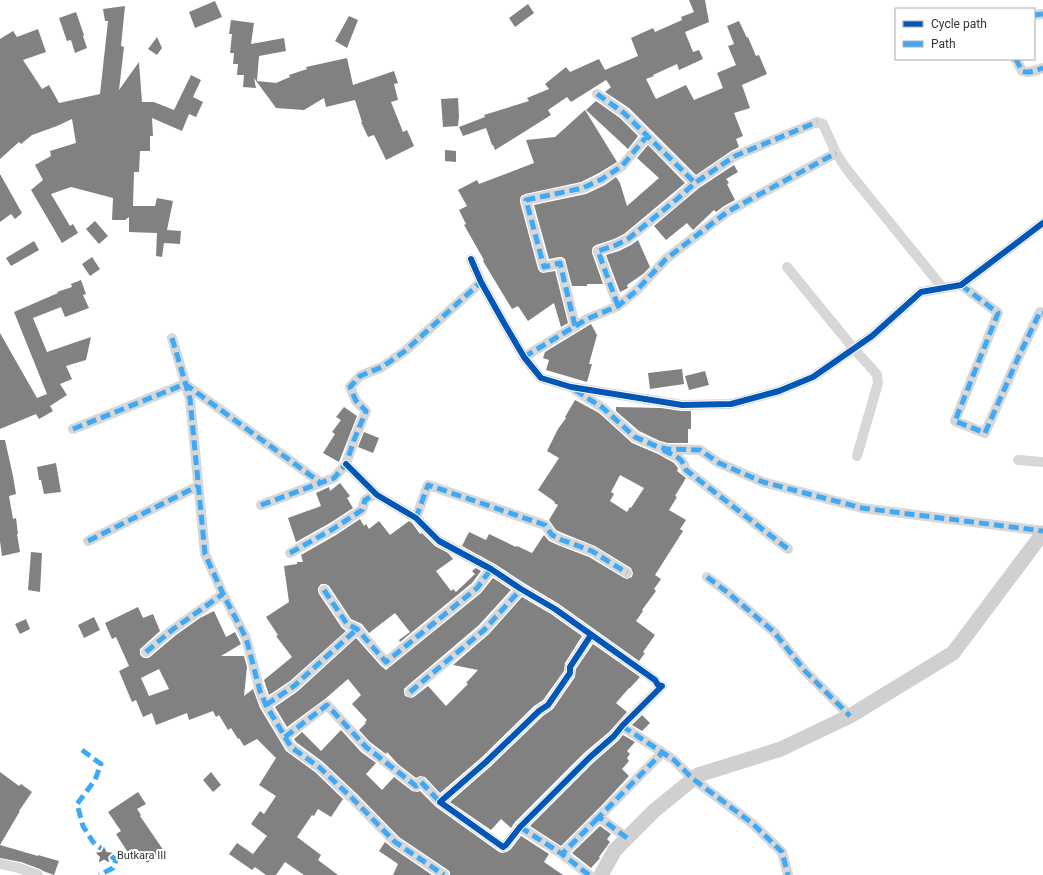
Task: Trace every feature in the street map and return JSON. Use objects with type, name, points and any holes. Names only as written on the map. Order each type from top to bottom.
[{"type":"street","points":[[1016,60],[1022,71],[1025,72],[1043,68]]},
{"type":"street","points":[[597,94],[624,113],[695,183]]},
{"type":"street","points":[[618,306],[598,251],[628,239],[695,183],[734,156],[817,122],[823,124],[836,153],[853,177],[942,287]]},
{"type":"street","points":[[575,326],[560,263],[544,267],[526,200],[583,188],[602,179],[622,166],[647,136]]},
{"type":"street","points":[[524,357],[587,319],[618,306],[636,291],[666,259],[727,212],[836,153]]},
{"type":"street","points":[[471,259],[481,282],[524,357],[541,378],[571,387],[682,405],[731,404],[779,391],[813,377],[872,336],[921,292],[942,287],[961,285],[1043,224]]},
{"type":"street","points":[[787,267],[877,375],[878,382],[856,456]]},
{"type":"street","points":[[261,505],[334,478],[346,464],[366,411],[356,401],[350,387],[360,376],[382,367],[405,351],[481,282]]},
{"type":"street","points":[[961,285],[998,313],[955,421],[985,433],[1018,358],[1042,310]]},
{"type":"street","points":[[172,338],[190,399],[205,554],[223,594],[246,638],[260,691],[266,705],[291,747],[319,767],[395,842],[444,875]]},
{"type":"street","points":[[185,384],[320,483]]},
{"type":"street","points":[[73,429],[185,384]]},
{"type":"street","points":[[571,387],[603,408],[635,437],[681,459],[686,470],[788,549]]},
{"type":"street","points":[[601,875],[615,850],[655,810],[698,775],[781,749],[850,716],[953,653],[1043,532],[862,508],[763,482],[719,463],[700,450],[658,448]]},
{"type":"street","points":[[1018,460],[1043,462]]},
{"type":"street","points":[[285,737],[327,705],[366,747],[416,786],[421,782],[440,802],[503,847],[520,827],[589,758],[614,736],[662,686],[658,685],[655,680],[555,609],[491,569],[439,541],[416,518],[376,494],[346,464]]},
{"type":"street","points":[[416,518],[428,485],[545,525],[552,535],[592,550],[627,573]]},
{"type":"street","points":[[88,541],[198,486]]},
{"type":"street","points":[[290,553],[333,529],[362,510],[365,500],[376,494]]},
{"type":"street","points":[[324,590],[347,624],[357,629],[386,662],[477,588],[491,569]]},
{"type":"street","points":[[707,577],[774,632],[805,671],[850,716]]},
{"type":"street","points":[[410,692],[484,630],[521,589]]},
{"type":"street","points":[[146,652],[172,630],[223,594]]},
{"type":"street","points":[[266,705],[294,686],[357,629]]},
{"type":"street","points":[[440,802],[548,705],[570,673],[570,667],[591,635]]},
{"type":"street","points":[[622,726],[674,760],[693,779],[753,824],[782,852],[788,875]]},
{"type":"street","points":[[562,854],[662,752]]},
{"type":"street","points":[[599,817],[627,838]]},
{"type":"street","points":[[520,827],[562,854],[589,875]]},
{"type":"street","points":[[0,864],[19,868],[38,875]]},
{"type":"building","points":[[689,0],[705,0],[709,22],[685,32],[693,52],[699,50],[703,59],[679,70],[677,64],[646,79],[656,99],[686,85],[694,100],[723,88],[717,73],[736,65],[728,46],[734,44],[727,26],[739,21],[756,56],[759,55],[767,74],[742,85],[750,108],[734,113],[743,136],[736,139],[739,147],[696,175],[629,108],[605,92],[611,87],[606,80],[571,102],[567,97],[548,110],[551,115],[495,150],[486,128],[463,136],[459,127],[485,117],[484,115],[529,101],[527,98],[549,89],[545,84],[566,67],[570,72],[599,59],[605,70],[638,56],[631,38],[653,28],[655,32],[682,20],[681,17],[694,12]]},
{"type":"building","points":[[215,1],[222,17],[195,28],[189,12]]},
{"type":"building","points":[[528,4],[534,13],[515,27],[509,18]]},
{"type":"building","points":[[125,6],[121,46],[124,47],[119,90],[139,62],[142,102],[154,102],[174,110],[191,75],[201,80],[193,97],[203,102],[196,117],[189,114],[182,131],[152,118],[153,136],[150,136],[150,151],[140,151],[139,172],[134,172],[133,206],[155,206],[157,198],[173,201],[167,230],[181,231],[180,244],[164,243],[162,257],[156,256],[157,233],[129,232],[129,217],[125,220],[112,220],[113,198],[71,187],[51,194],[70,226],[73,224],[78,233],[62,243],[31,190],[43,180],[35,165],[51,156],[50,151],[76,143],[72,119],[32,135],[21,144],[19,142],[0,159],[0,39],[13,31],[17,37],[38,29],[46,52],[23,60],[42,89],[49,85],[59,103],[100,94],[108,21],[105,21],[103,9]]},
{"type":"building","points":[[76,12],[87,48],[75,53],[71,40],[67,41],[59,18]]},
{"type":"building","points":[[349,16],[358,20],[347,48],[335,41]]},
{"type":"building","points":[[231,20],[254,23],[251,44],[284,38],[286,51],[259,56],[257,81],[276,83],[290,77],[289,75],[307,69],[306,67],[347,58],[353,85],[394,71],[398,83],[394,84],[398,100],[391,102],[403,132],[407,130],[414,146],[386,160],[374,135],[368,137],[361,122],[355,100],[326,107],[324,98],[304,110],[276,108],[254,78],[256,88],[243,87],[244,75],[237,75],[238,64],[233,64],[234,53],[230,53],[232,34],[229,34]]},
{"type":"building","points":[[157,37],[162,48],[157,55],[148,49]]},
{"type":"building","points":[[458,98],[458,126],[443,127],[441,99]]},
{"type":"building","points":[[596,101],[620,118],[638,136],[628,149],[586,110]]},
{"type":"building","points":[[585,110],[617,162],[581,182],[521,196],[520,202],[538,269],[543,273],[555,271],[568,323],[561,327],[554,303],[528,321],[518,306],[512,309],[483,261],[484,260],[464,225],[466,224],[459,210],[467,206],[458,190],[477,180],[479,184],[534,163],[526,140],[555,137]]},
{"type":"building","points":[[648,145],[685,183],[624,234],[593,247],[592,253],[603,284],[572,286],[565,259],[559,257],[549,259],[534,205],[586,194],[605,185],[616,177],[620,183],[627,206],[659,178],[637,158]]},
{"type":"building","points":[[445,150],[456,151],[456,162],[445,161]]},
{"type":"building","points":[[734,165],[738,172],[726,179],[735,200],[716,212],[714,210],[693,230],[687,223],[666,240],[654,226],[699,188]]},
{"type":"building","points":[[0,174],[22,213],[15,219],[11,214],[0,222]]},
{"type":"building","points":[[95,221],[108,236],[99,244],[86,229]]},
{"type":"building","points":[[638,240],[650,267],[627,285],[628,288],[620,292],[606,255],[619,251]]},
{"type":"building","points":[[34,241],[39,250],[11,266],[6,258]]},
{"type":"building","points":[[92,257],[100,269],[90,276],[82,264]]},
{"type":"building","points":[[81,280],[86,294],[83,295],[89,308],[65,317],[61,307],[33,318],[47,352],[91,337],[86,360],[66,366],[72,379],[60,384],[67,395],[50,406],[53,411],[39,419],[36,414],[0,429],[0,333],[37,398],[47,394],[14,312],[58,293],[57,292],[72,287],[71,284]]},
{"type":"building","points":[[591,324],[597,335],[589,364],[592,364],[587,382],[546,370],[549,360],[543,358],[545,352]]},
{"type":"building","points":[[682,369],[684,384],[650,389],[648,373]]},
{"type":"building","points":[[705,371],[709,385],[689,390],[685,376]]},
{"type":"building","points":[[575,400],[599,413],[632,443],[658,454],[674,463],[678,468],[677,471],[686,478],[675,496],[677,497],[669,510],[686,520],[680,529],[683,531],[655,575],[661,579],[654,589],[656,591],[636,621],[655,635],[643,652],[645,653],[639,661],[559,604],[495,564],[462,546],[469,532],[486,540],[489,534],[532,553],[544,535],[549,541],[589,557],[624,578],[627,579],[632,577],[633,573],[631,568],[595,546],[556,530],[549,520],[558,505],[538,490],[559,458],[547,451],[558,429],[566,418],[565,417]],"holes":[[[620,475],[644,488],[627,512],[610,501],[614,494],[611,492]]]},
{"type":"building","points":[[344,407],[357,416],[339,462],[323,453],[335,434],[332,432],[341,420],[336,417]]},
{"type":"building","points":[[616,407],[661,408],[691,411],[691,429],[688,429],[688,443],[668,443],[660,441],[639,431],[616,411]]},
{"type":"building","points":[[364,432],[379,438],[373,453],[358,447]]},
{"type":"building","points":[[0,440],[5,440],[13,476],[16,494],[9,496],[13,519],[16,518],[20,552],[2,556],[0,541]]},
{"type":"building","points":[[56,463],[61,492],[44,494],[41,480],[39,480],[37,467]]},
{"type":"building","points":[[340,483],[350,496],[347,498],[353,508],[296,542],[288,518],[321,506],[316,493],[329,487],[330,491]]},
{"type":"building","points":[[360,519],[364,526],[366,524],[369,529],[379,521],[390,535],[409,521],[412,523],[420,534],[422,533],[435,546],[448,553],[453,559],[436,571],[451,591],[453,589],[456,592],[475,574],[472,571],[476,568],[481,571],[472,583],[400,642],[399,640],[410,632],[395,613],[369,633],[362,624],[351,619],[329,586],[326,584],[321,584],[318,588],[319,594],[342,628],[346,631],[290,681],[269,695],[264,680],[292,657],[276,636],[278,635],[266,617],[289,602],[284,566],[297,564],[297,562],[303,562],[301,555]]},
{"type":"building","points":[[31,552],[42,553],[40,592],[28,590]]},
{"type":"building","points":[[493,578],[511,590],[479,625],[404,689],[405,696],[411,698],[414,697],[428,686],[446,706],[468,684],[466,683],[478,670],[453,665],[489,634],[522,597],[551,614],[582,636],[565,663],[564,671],[543,700],[534,706],[482,757],[440,793],[425,777],[420,776],[416,778],[398,764],[387,752],[386,754],[370,742],[359,730],[367,720],[352,704],[361,695],[348,679],[325,699],[287,727],[275,707],[298,691],[356,638],[386,670],[481,593]]},
{"type":"building","points":[[138,607],[143,618],[153,614],[160,631],[140,649],[140,654],[144,658],[150,657],[176,635],[200,618],[214,611],[226,637],[235,632],[241,644],[221,656],[244,656],[247,667],[244,696],[253,689],[260,708],[286,751],[315,772],[343,799],[331,817],[318,809],[297,837],[321,855],[318,860],[338,875],[304,875],[285,862],[276,875],[266,875],[255,867],[252,870],[229,854],[237,843],[253,854],[267,836],[251,824],[260,811],[264,814],[276,796],[259,785],[276,758],[257,739],[244,746],[231,728],[228,730],[219,715],[216,717],[213,711],[189,720],[187,713],[156,725],[152,713],[143,717],[136,700],[132,702],[119,671],[129,666],[116,637],[112,639],[105,623]],"holes":[[[159,669],[169,689],[149,696],[141,678]]]},
{"type":"building","points":[[94,617],[100,630],[84,638],[78,625]]},
{"type":"building","points":[[26,619],[30,629],[20,634],[15,624]]},
{"type":"building","points":[[593,644],[640,677],[616,703],[627,712],[609,732],[584,753],[515,822],[511,828],[501,819],[491,830],[450,802],[490,767],[543,716],[553,709],[575,677],[576,669]]},
{"type":"building","points":[[642,715],[650,723],[642,731],[632,725]]},
{"type":"building","points":[[341,730],[361,752],[376,763],[366,774],[382,790],[394,777],[412,791],[420,791],[436,807],[502,853],[511,849],[521,836],[549,854],[544,862],[563,875],[450,875],[448,870],[399,837],[323,762],[294,739],[302,732],[321,751]]},
{"type":"building","points":[[623,735],[635,742],[627,751],[630,754],[627,758],[629,761],[622,769],[629,776],[561,846],[530,826],[593,763]]},
{"type":"building","points":[[0,772],[19,786],[21,784],[32,792],[19,811],[0,845]]},
{"type":"building","points":[[211,772],[221,785],[213,792],[203,780]]},
{"type":"building","points":[[138,792],[146,804],[137,809],[141,815],[140,816],[164,851],[147,863],[137,849],[129,854],[116,834],[121,831],[108,812]]},
{"type":"building","points":[[600,826],[611,834],[607,839],[610,842],[599,857],[600,858],[591,868],[572,853]]},
{"type":"building","points":[[385,842],[432,875],[393,875],[398,864],[379,851]]},
{"type":"building","points":[[0,845],[59,861],[54,875],[21,862],[0,858]]},
{"type":"marked path","points":[[1035,15],[1043,14]]},
{"type":"marked path","points":[[1016,60],[1022,71],[1025,72],[1043,68]]},
{"type":"marked path","points":[[597,94],[624,113],[695,183]]},
{"type":"marked path","points":[[618,306],[598,251],[628,239],[695,183],[735,156],[817,122]]},
{"type":"marked path","points":[[575,326],[560,263],[544,267],[526,200],[583,188],[602,179],[622,166],[647,136]]},
{"type":"marked path","points":[[524,357],[587,319],[618,306],[636,291],[666,259],[727,212],[836,153]]},
{"type":"marked path","points":[[261,505],[334,478],[346,464],[366,411],[356,401],[350,387],[360,376],[382,367],[405,351],[481,282]]},
{"type":"marked path","points":[[961,285],[998,313],[955,421],[985,433],[1040,312],[1043,313]]},
{"type":"marked path","points":[[172,338],[190,399],[205,554],[223,594],[246,638],[260,691],[266,705],[291,747],[319,767],[395,842],[444,875]]},
{"type":"marked path","points":[[73,429],[185,384],[321,483]]},
{"type":"marked path","points":[[575,390],[603,408],[635,437],[658,447],[667,449],[700,450],[719,463],[763,482],[862,508],[1043,531]]},
{"type":"marked path","points":[[663,450],[678,457],[686,470],[788,549]]},
{"type":"marked path","points":[[416,518],[428,485],[545,525],[552,535],[592,551],[627,573]]},
{"type":"marked path","points":[[88,541],[198,486]]},
{"type":"marked path","points":[[290,553],[333,529],[362,510],[365,500],[375,494]]},
{"type":"marked path","points":[[324,590],[347,624],[357,629],[386,662],[477,588],[491,569]]},
{"type":"marked path","points":[[707,577],[774,632],[805,671],[850,716]]},
{"type":"marked path","points":[[410,692],[484,630],[521,589]]},
{"type":"marked path","points":[[146,652],[172,630],[223,594]]},
{"type":"marked path","points":[[266,705],[294,686],[357,629]]},
{"type":"marked path","points":[[285,737],[327,705],[366,747],[416,786],[421,782],[440,802]]},
{"type":"marked path","points":[[622,726],[674,760],[693,779],[753,824],[782,852],[788,875]]},
{"type":"marked path","points":[[82,750],[101,764],[95,780],[77,804],[83,826],[93,842],[116,860],[113,868],[99,875]]},
{"type":"marked path","points":[[627,838],[599,817],[662,753]]},
{"type":"marked path","points":[[589,875],[562,854],[599,817]]},
{"type":"marked path","points":[[520,827],[562,854]]},
{"type":"cycle path","points":[[471,259],[481,282],[504,323],[524,357],[541,378],[571,387],[682,405],[731,404],[779,391],[813,377],[872,336],[921,292],[961,285],[1043,223]]},
{"type":"cycle path","points":[[346,464],[377,495],[416,518],[439,541],[491,569],[555,609],[655,680],[658,685],[662,686],[614,736],[589,758],[520,827],[503,847],[440,802],[486,762],[539,711],[548,705],[570,673],[570,667],[591,635]]},
{"type":"place","name":"Butkara III","points":[[104,855]]}]
